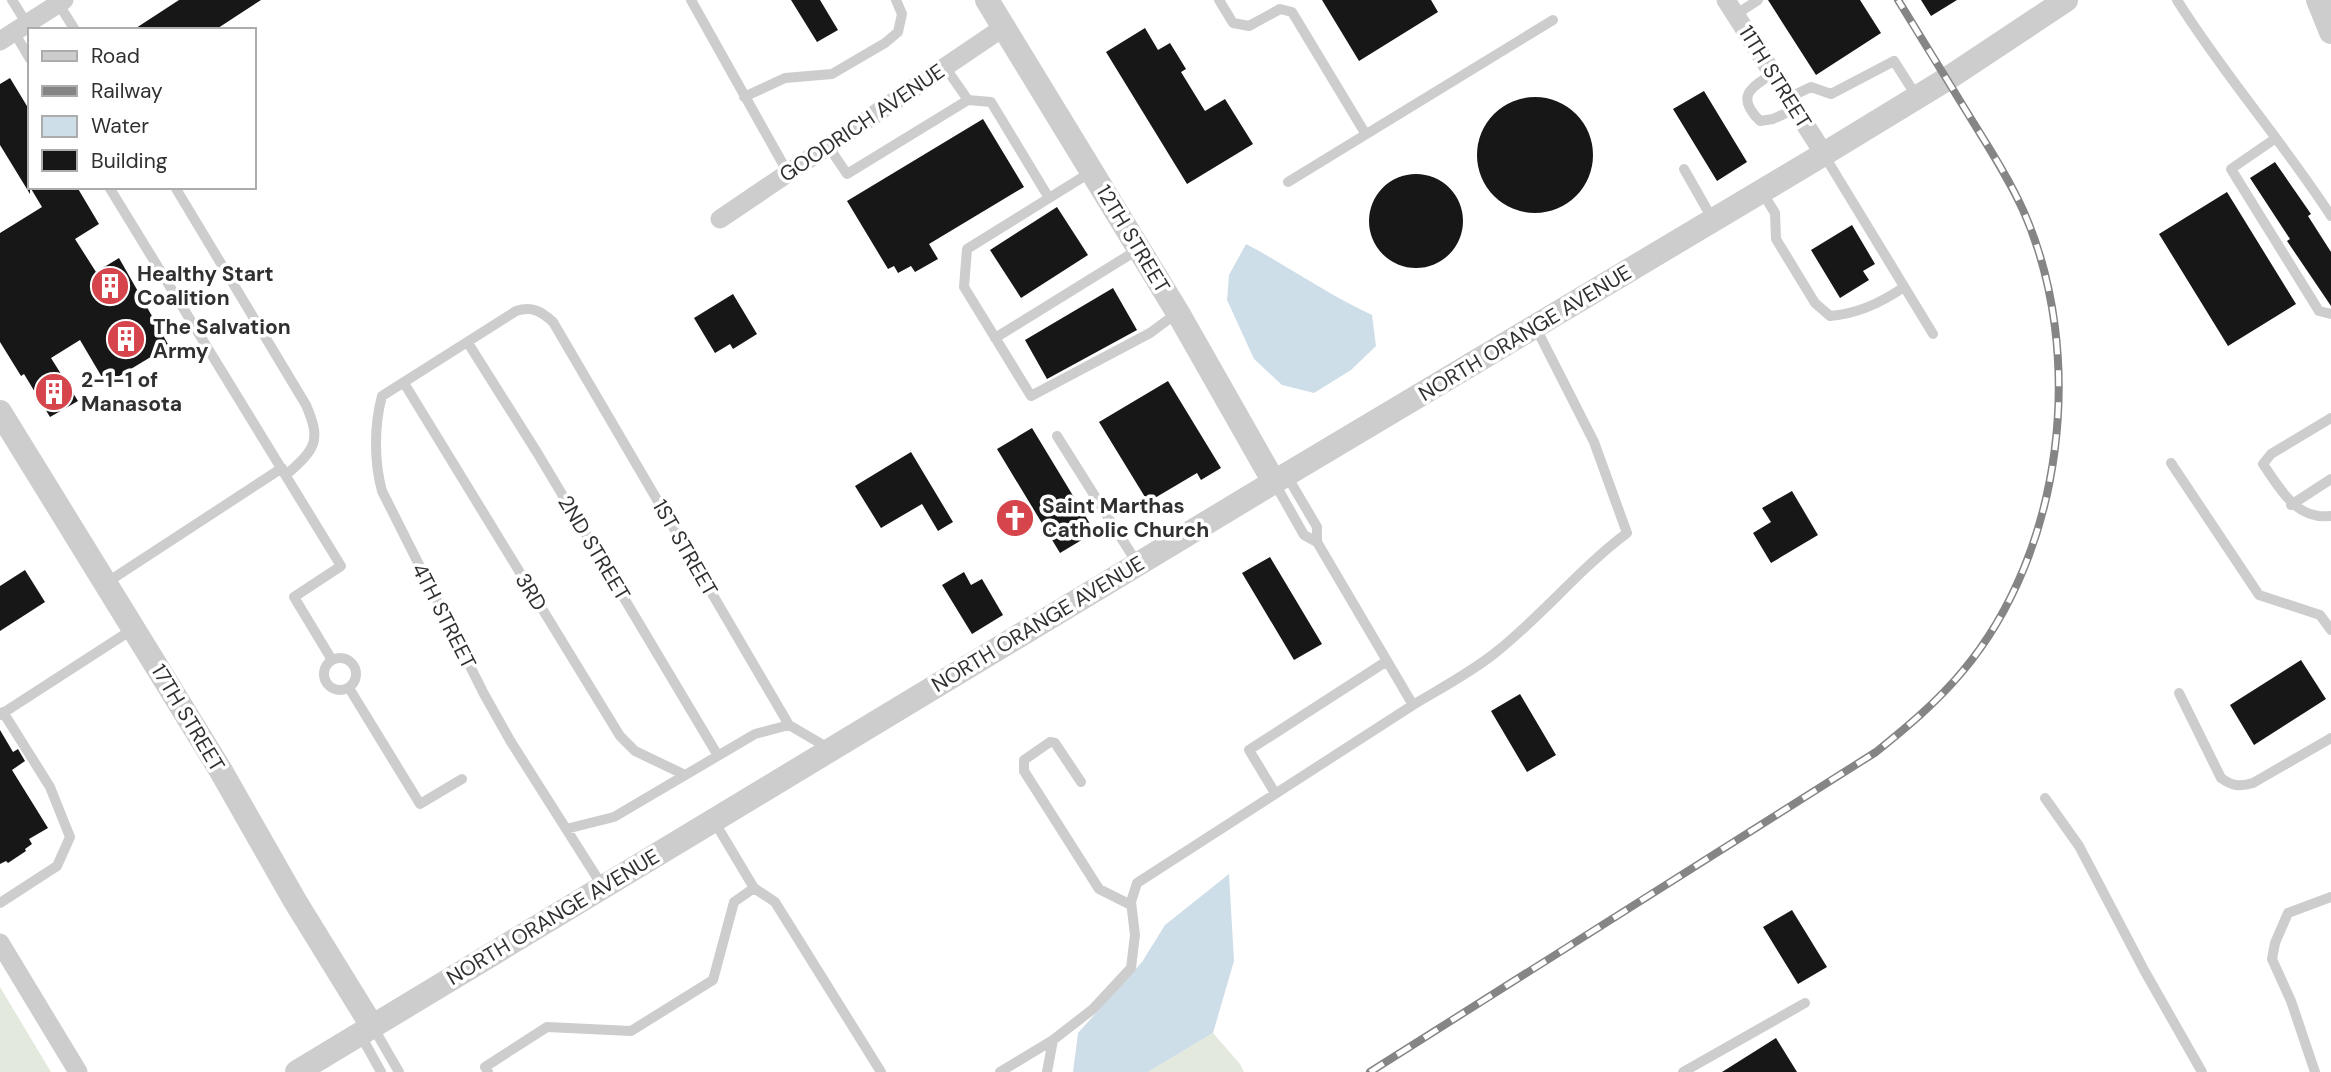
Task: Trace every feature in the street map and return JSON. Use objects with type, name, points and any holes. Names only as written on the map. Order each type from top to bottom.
[{"type":"street","name":"12TH STREET","points":[[987,0],[1280,478]]},
{"type":"street","name":"NORTH ORANGE AVENUE","points":[[297,1072],[1280,478],[1762,192],[1917,98],[2067,0]]},
{"type":"street","points":[[14,32],[61,2]]},
{"type":"street","points":[[2318,2],[2331,32]]},
{"type":"street","name":"11TH STREET","points":[[1730,8],[1824,154]]},
{"type":"street","name":"GOODRICH AVENUE","points":[[720,219],[1004,27]]},
{"type":"street","name":"17TH STREET","points":[[0,412],[221,771],[366,1030]]},
{"type":"street","points":[[0,943],[78,1072]]},
{"type":"lane","points":[[12,0],[14,32],[28,56]]},
{"type":"lane","points":[[691,0],[788,173]]},
{"type":"lane","points":[[744,97],[785,78],[832,74],[885,43],[898,32],[902,14],[896,0]]},
{"type":"lane","points":[[1219,0],[1233,23],[1249,26],[1280,9],[1292,12],[1366,133]]},
{"type":"lane","points":[[1730,8],[1758,0]]},
{"type":"lane","points":[[2177,0],[2201,38],[2297,164],[2331,216]]},
{"type":"lane","points":[[61,2],[74,28]]},
{"type":"lane","points":[[1288,182],[1553,20]]},
{"type":"lane","points":[[1772,74],[1747,93],[1746,101],[1760,121],[1766,121],[1811,87],[1831,94],[1894,61],[1917,98]]},
{"type":"lane","points":[[945,67],[968,100]]},
{"type":"lane","points":[[828,146],[848,174],[968,100],[990,102],[1049,198]]},
{"type":"lane","points":[[2276,138],[2231,169],[2319,311],[2331,314]]},
{"type":"lane","points":[[1824,154],[1933,334]]},
{"type":"lane","points":[[1684,169],[1714,221]]},
{"type":"lane","points":[[1092,172],[967,249],[964,287],[995,338],[1031,396],[1150,334],[1178,313]]},
{"type":"lane","points":[[110,189],[341,566],[294,597],[332,660]]},
{"type":"lane","points":[[105,583],[284,471],[310,453],[316,440],[314,424],[299,393],[176,189]]},
{"type":"lane","points":[[1762,192],[1774,213],[1776,239],[1815,303],[1829,316],[1849,314],[1886,299],[1904,287]]},
{"type":"lane","points":[[995,338],[1139,248]]},
{"type":"lane","name":"4TH STREET","points":[[537,310],[526,308],[516,311],[382,396],[377,460],[382,491],[484,694],[604,887]]},
{"type":"lane","name":"1ST STREET","points":[[537,310],[553,322],[789,725]]},
{"type":"lane","points":[[1000,1072],[1053,1040],[1093,1009],[1131,968],[1135,935],[1131,905],[1137,883],[1494,654],[1563,588],[1627,533],[1594,442],[1535,328]]},
{"type":"lane","name":"2ND STREET","points":[[468,343],[538,454],[717,754]]},
{"type":"lane","name":"3RD","points":[[404,383],[620,736],[635,751],[683,774]]},
{"type":"lane","points":[[2331,418],[2271,454],[2263,464],[2291,505],[2318,518],[2331,516]]},
{"type":"lane","points":[[1057,436],[1138,564]]},
{"type":"lane","points":[[2171,463],[2259,596],[2320,615],[2331,630]]},
{"type":"lane","points":[[1280,478],[1304,535],[1317,542],[1413,705]]},
{"type":"lane","points":[[2291,505],[2331,479]]},
{"type":"lane","points":[[0,903],[57,866],[70,837],[50,787],[2,714],[134,629]]},
{"type":"lane","points":[[345,659],[354,665],[356,676],[349,688],[336,691],[327,685],[324,670],[332,660],[345,659]]},
{"type":"lane","points":[[1275,793],[1250,750],[1387,661]]},
{"type":"lane","points":[[349,688],[419,804],[462,779]]},
{"type":"lane","points":[[2179,693],[2221,778],[2231,785],[2244,786],[2253,783],[2331,738]]},
{"type":"lane","points":[[566,829],[614,817],[755,734],[789,725],[831,750]]},
{"type":"lane","points":[[1081,782],[1055,743],[1050,742],[1024,760],[1024,771],[1099,889],[1131,905]]},
{"type":"lane","points":[[2045,798],[2079,846],[2144,970],[2202,1072]]},
{"type":"lane","points":[[713,821],[754,888],[775,902],[881,1072]]},
{"type":"lane","points":[[483,1070],[547,1027],[631,1031],[713,980],[734,902],[754,888]]},
{"type":"lane","points":[[2315,1072],[2291,1001],[2272,959],[2275,943],[2288,914],[2331,897]]},
{"type":"lane","points":[[1683,1072],[1805,1003]]},
{"type":"lane","points":[[366,1030],[381,1072]]},
{"type":"lane","points":[[366,1030],[399,1072]]},
{"type":"lane","points":[[1046,1072],[1053,1040]]},
{"type":"shaded area","points":[[0,987],[51,1072],[0,1072]]},
{"type":"shaded area","points":[[1213,1033],[1244,1072],[1148,1072]]},
{"type":"water","points":[[1246,244],[1372,315],[1376,346],[1351,370],[1314,393],[1282,385],[1254,359],[1227,300],[1229,275]]},
{"type":"water","points":[[1229,874],[1234,961],[1213,1033],[1148,1072],[1073,1072],[1078,1033],[1142,962],[1165,925]]},
{"type":"building","points":[[179,0],[261,0],[218,28],[136,28]]},
{"type":"building","points":[[791,0],[820,0],[838,30],[817,42]]},
{"type":"building","points":[[1322,0],[1431,0],[1438,12],[1359,61]]},
{"type":"building","points":[[1768,0],[1860,0],[1881,33],[1816,75]]},
{"type":"building","points":[[1921,0],[1957,0],[1931,16]]},
{"type":"building","points":[[1145,28],[1158,50],[1170,43],[1186,69],[1181,72],[1205,111],[1225,99],[1253,144],[1187,184],[1106,52]]},
{"type":"building","points":[[10,78],[28,108],[30,194],[0,145],[0,84]]},
{"type":"building","points":[[1704,91],[1747,162],[1717,181],[1673,109]]},
{"type":"building","points":[[1535,97],[1557,101],[1576,114],[1589,133],[1593,155],[1589,177],[1576,196],[1557,209],[1535,213],[1513,209],[1494,196],[1481,177],[1477,155],[1481,133],[1494,114],[1513,101]]},
{"type":"building","points":[[983,119],[1024,187],[929,244],[938,259],[915,272],[911,266],[898,273],[894,266],[888,269],[847,201]]},
{"type":"building","points":[[2275,162],[2311,214],[2308,216],[2331,252],[2331,306],[2287,241],[2290,239],[2250,178]]},
{"type":"building","points":[[1416,174],[1434,178],[1449,188],[1459,203],[1463,221],[1459,239],[1449,254],[1434,264],[1416,268],[1398,264],[1383,254],[1373,239],[1369,221],[1373,203],[1383,188],[1398,178]]},
{"type":"building","points":[[31,189],[78,189],[99,224],[75,239],[96,272],[119,258],[169,346],[106,384],[80,340],[51,358],[78,401],[50,417],[24,374],[21,376],[0,342],[0,233],[42,207]]},
{"type":"building","points":[[2227,192],[2296,304],[2228,346],[2159,234]]},
{"type":"building","points":[[1057,207],[1088,255],[1021,298],[990,250]]},
{"type":"building","points":[[1852,225],[1875,264],[1863,271],[1869,280],[1840,298],[1811,250]]},
{"type":"building","points":[[1113,288],[1137,330],[1047,379],[1025,340]]},
{"type":"building","points":[[733,294],[757,334],[733,349],[730,344],[715,353],[694,318]]},
{"type":"building","points":[[1168,381],[1221,468],[1201,480],[1197,473],[1148,502],[1099,422]]},
{"type":"building","points":[[1032,428],[1095,532],[1060,553],[997,449]]},
{"type":"building","points":[[911,452],[953,522],[938,531],[922,504],[881,528],[855,486]]},
{"type":"building","points":[[1792,491],[1818,535],[1771,563],[1753,533],[1771,522],[1762,508]]},
{"type":"building","points":[[1270,557],[1322,644],[1294,660],[1242,573]]},
{"type":"building","points":[[25,570],[45,602],[0,631],[0,586]]},
{"type":"building","points":[[964,572],[971,585],[982,579],[1003,615],[972,634],[942,585]]},
{"type":"building","points":[[2301,660],[2326,699],[2254,745],[2230,705]]},
{"type":"building","points":[[1520,694],[1556,755],[1527,772],[1491,711]]},
{"type":"building","points":[[0,730],[13,752],[18,749],[25,761],[12,770],[48,828],[29,839],[32,844],[26,851],[8,863],[6,861],[0,864]]},
{"type":"building","points":[[1792,910],[1827,967],[1798,984],[1763,927]]},
{"type":"building","points":[[1776,1038],[1797,1072],[1722,1072]]},
{"type":"railway","points":[[1370,1072],[1876,752],[1932,704],[1962,672],[1997,623],[2024,569],[2043,511],[2055,450],[2059,388],[2055,326],[2043,266],[2012,187],[1898,0]]},
{"type":"place","name":"Healthy Start Coalition","points":[[110,286]]},
{"type":"place","name":"The Salvation Army","points":[[126,339]]},
{"type":"place","name":"2-1-1 of Manasota","points":[[54,392]]},
{"type":"place","name":"Saint Marthas Catholic Church","points":[[1015,518]]}]
